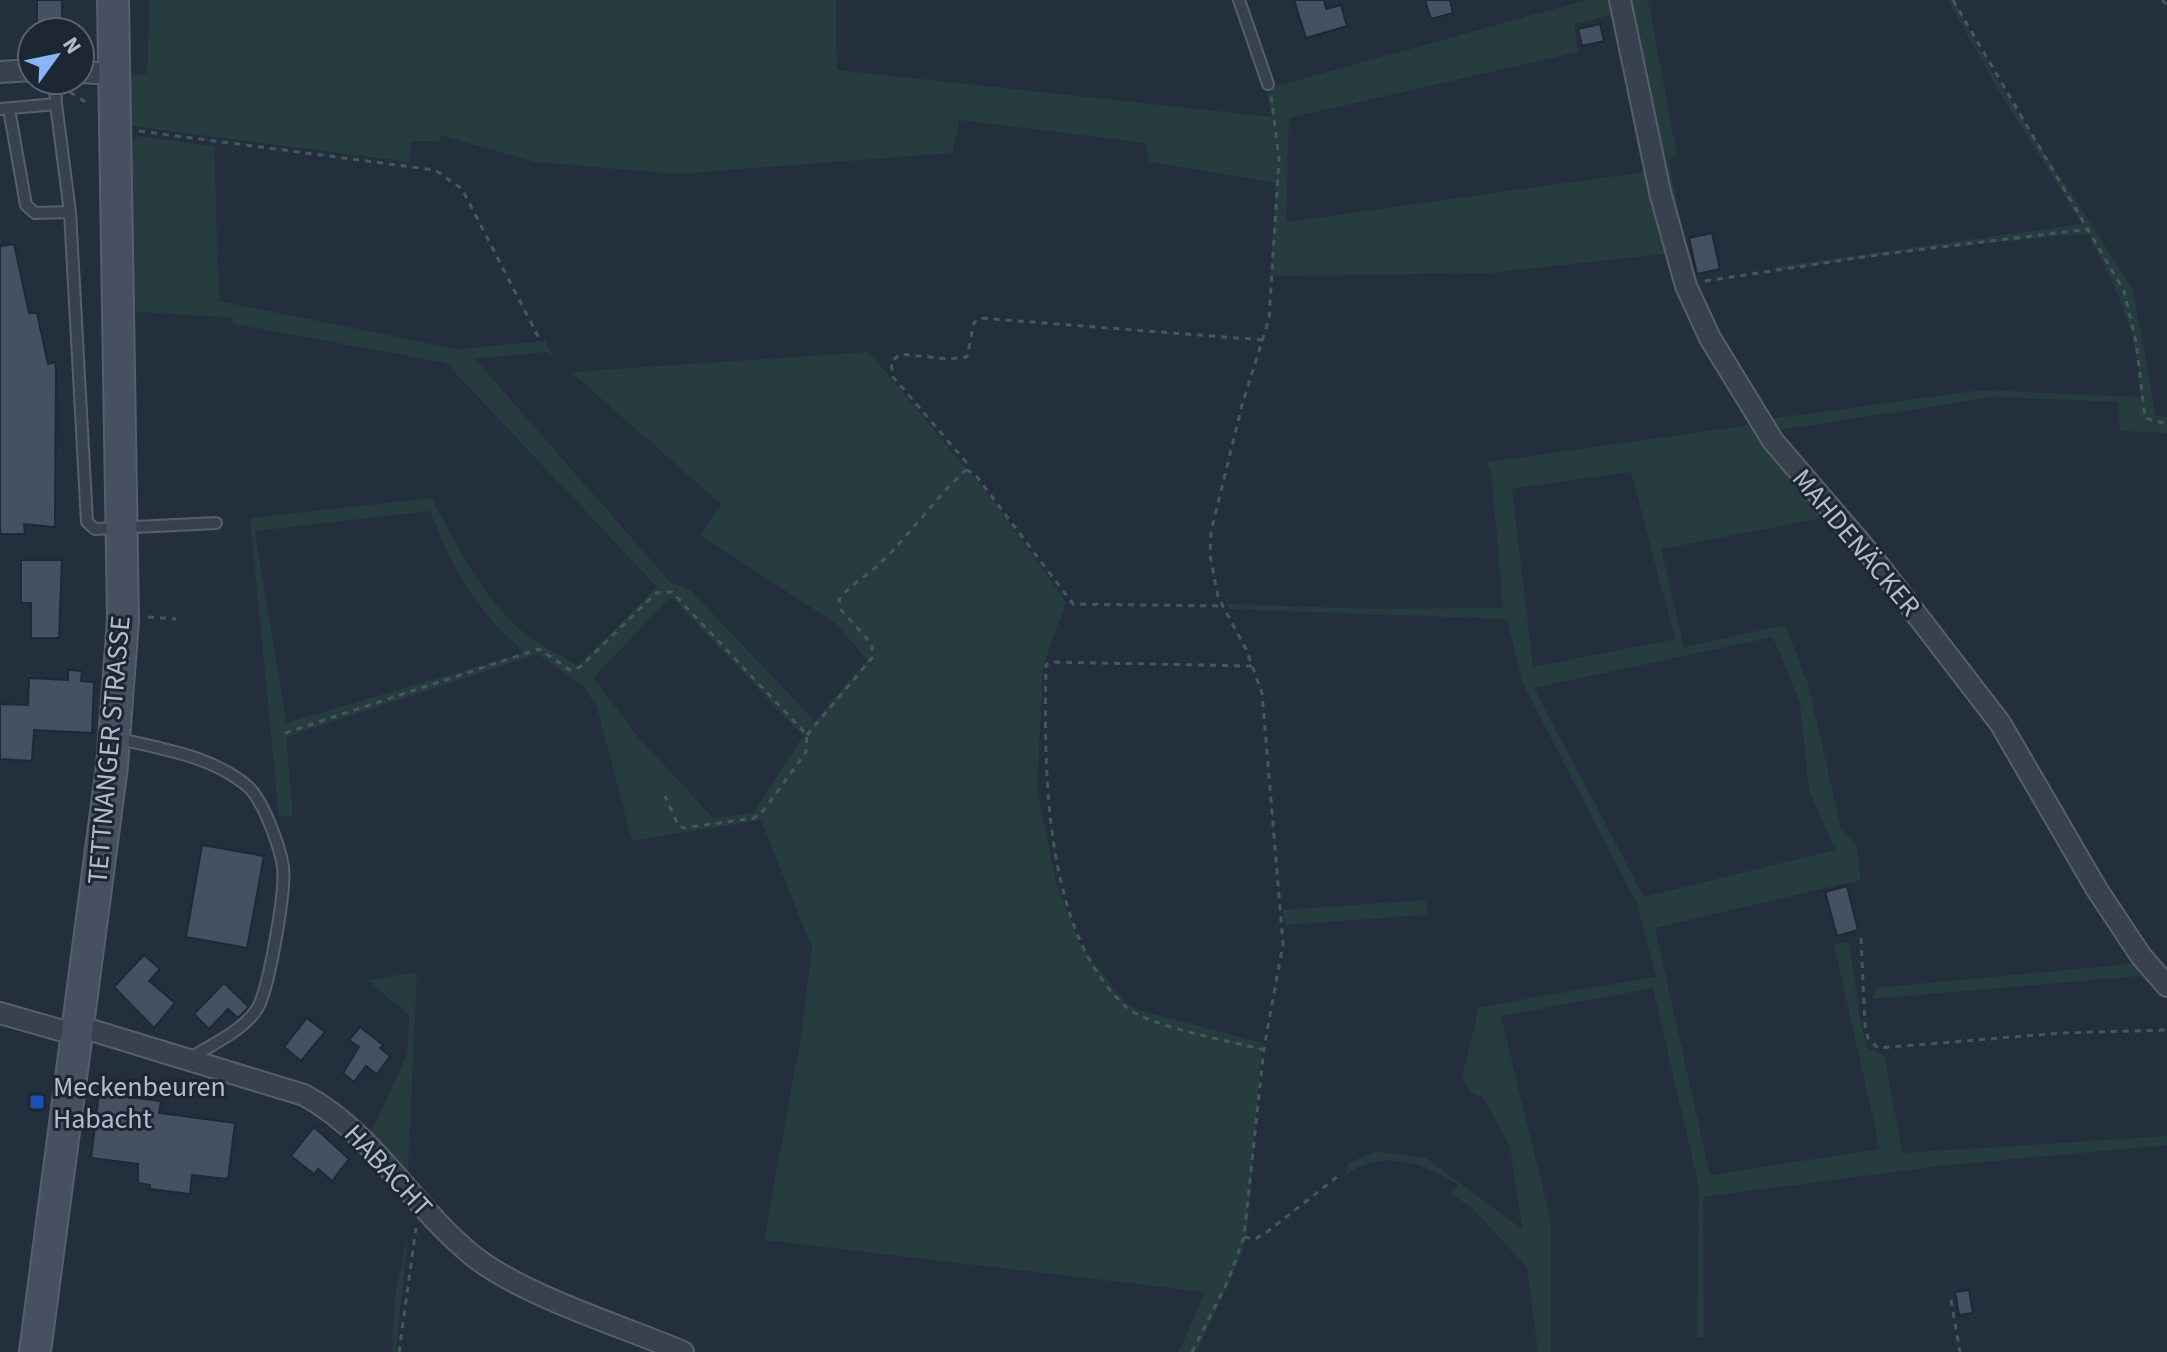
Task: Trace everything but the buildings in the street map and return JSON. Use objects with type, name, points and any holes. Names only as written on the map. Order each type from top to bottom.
[{"type":"main road","name":"TETTNANGER STRASSE","points":[[35,1352],[115,737],[123,620],[105,123],[114,74],[113,0]]},
{"type":"street","name":"MAHDENÄCKER","points":[[1620,0],[1660,192],[1686,285],[1710,338],[1773,441],[1870,554],[1991,711],[2032,775],[2096,888],[2141,956],[2167,986]]},
{"type":"street","points":[[96,73],[114,74]]},
{"type":"street","name":"HABACHT","points":[[0,1013],[189,1059],[304,1095],[326,1107],[367,1142],[459,1244],[494,1270],[683,1352]]},
{"type":"lane","points":[[1239,0],[1268,84]]},
{"type":"lane","points":[[56,96],[70,212],[87,522],[95,529],[216,523]]},
{"type":"lane","points":[[56,104],[4,109],[26,205],[35,213],[70,212]]},
{"type":"lane","points":[[115,737],[204,760],[248,786],[265,811],[283,868],[269,986],[249,1019],[189,1059]]},
{"type":"path","points":[[1953,0],[2124,291],[2136,342],[2145,418],[2167,424]]},
{"type":"path","points":[[2162,0],[2167,5]]},
{"type":"path","points":[[1192,1352],[1228,1281],[1244,1237],[1264,1050],[1283,944],[1262,693],[1253,666],[1222,606],[1211,571],[1211,532],[1242,405],[1263,340],[1274,263],[1279,159],[1276,111],[1268,84]]},
{"type":"path","points":[[81,96],[105,123],[138,131],[435,170],[462,189],[540,340]]},
{"type":"path","points":[[1686,285],[1809,264],[2089,229]]},
{"type":"path","points":[[665,796],[678,825],[684,828],[754,818],[764,810],[806,752],[807,735],[872,658],[872,644],[841,610],[839,600],[846,589],[877,567],[944,490],[966,470],[966,462],[893,377],[891,362],[900,354],[948,359],[967,357],[971,352],[974,323],[980,318],[1263,340]]},
{"type":"path","points":[[966,470],[974,473],[1024,535],[1073,604],[1222,606]]},
{"type":"path","points":[[285,733],[539,649],[570,670],[580,667],[656,593],[665,591],[677,596],[807,735]]},
{"type":"path","points":[[1253,666],[1050,662],[1046,665],[1044,756],[1052,836],[1068,909],[1102,976],[1126,1007],[1149,1019],[1264,1050]]},
{"type":"path","points":[[1861,938],[1865,1025],[1868,1038],[1878,1048],[2062,1033],[2167,1030]]},
{"type":"path","points":[[1244,1237],[1255,1239],[1267,1232],[1337,1177]]},
{"type":"path","points":[[399,1352],[414,1232],[429,1213]]},
{"type":"path","points":[[1951,1300],[1960,1352]]},
{"type":"green space","points":[[150,0],[836,0],[837,70],[1272,117],[1266,89],[1586,0],[1614,0],[1616,11],[1612,15],[1574,24],[1578,52],[1289,118],[1286,222],[1645,172],[1665,254],[1490,273],[1271,276],[1276,183],[1149,162],[1146,143],[959,120],[953,153],[676,174],[535,162],[440,135],[439,141],[411,141],[409,162],[130,126],[131,76],[147,73]]},
{"type":"green space","points":[[1630,0],[1648,0],[1677,156],[1668,159],[1693,278],[1687,268]]},
{"type":"green space","points":[[1948,0],[1954,0],[1990,69],[2133,289],[2156,416],[2167,417],[2167,433],[2120,431],[2118,402],[1995,397],[1779,430],[1769,419],[1982,390],[2140,397],[2131,333],[2117,292],[2088,234],[1932,248],[1773,271],[1773,267],[2082,224],[2000,93]]},
{"type":"green space","points":[[137,136],[214,146],[219,301],[457,349],[545,341],[553,357],[547,352],[475,359],[670,582],[690,590],[815,721],[867,660],[835,623],[700,535],[721,504],[571,372],[869,352],[997,505],[1066,602],[1043,666],[1037,790],[1056,882],[1080,944],[1125,1003],[1139,1010],[1262,1043],[1247,1233],[1243,1251],[1197,1352],[1179,1352],[1205,1292],[764,1240],[801,1036],[812,948],[761,820],[632,841],[597,707],[584,687],[538,654],[286,737],[293,816],[279,816],[250,518],[432,498],[461,552],[495,603],[530,638],[578,666],[657,587],[446,363],[233,324],[232,318],[129,311],[130,142]],"holes":[[[430,511],[449,555],[473,596],[492,621],[524,653],[286,723],[255,531]],[[671,597],[803,736],[753,813],[713,818],[639,738],[593,678]]]},
{"type":"green space","points":[[1751,425],[1828,517],[1661,549],[1684,647],[1785,625],[1808,684],[1841,828],[1856,844],[1861,880],[1655,928],[1710,1175],[1880,1149],[1834,945],[1849,941],[1867,1048],[1885,1056],[1902,1153],[2167,1136],[2167,1145],[1940,1166],[1703,1197],[1704,1337],[1697,1338],[1699,1187],[1653,988],[1501,1016],[1551,1223],[1551,1352],[1538,1352],[1527,1267],[1471,1207],[1451,1194],[1458,1185],[1430,1170],[1402,1161],[1373,1162],[1344,1176],[1349,1163],[1376,1151],[1426,1158],[1522,1229],[1510,1147],[1484,1098],[1471,1093],[1462,1077],[1479,1007],[1656,977],[1637,904],[1522,682],[1507,619],[1229,609],[1227,604],[1374,609],[1503,608],[1492,478],[1487,462]],"holes":[[[1631,472],[1675,639],[1533,667],[1512,489]],[[1773,637],[1800,703],[1809,790],[1835,850],[1644,897],[1534,688]]]},
{"type":"green space","points":[[1425,900],[1427,915],[1285,925],[1283,910]]},
{"type":"green space","points":[[2140,963],[2150,975],[1873,999],[1876,988]]},
{"type":"green space","points":[[417,972],[408,1172],[370,1135],[407,1055],[409,1015],[367,980]]},
{"type":"green space","points":[[408,1234],[396,1352],[392,1352],[395,1295]]},
{"type":"place","name":"Meckenbeuren Habacht","points":[[37,1102]]}]
